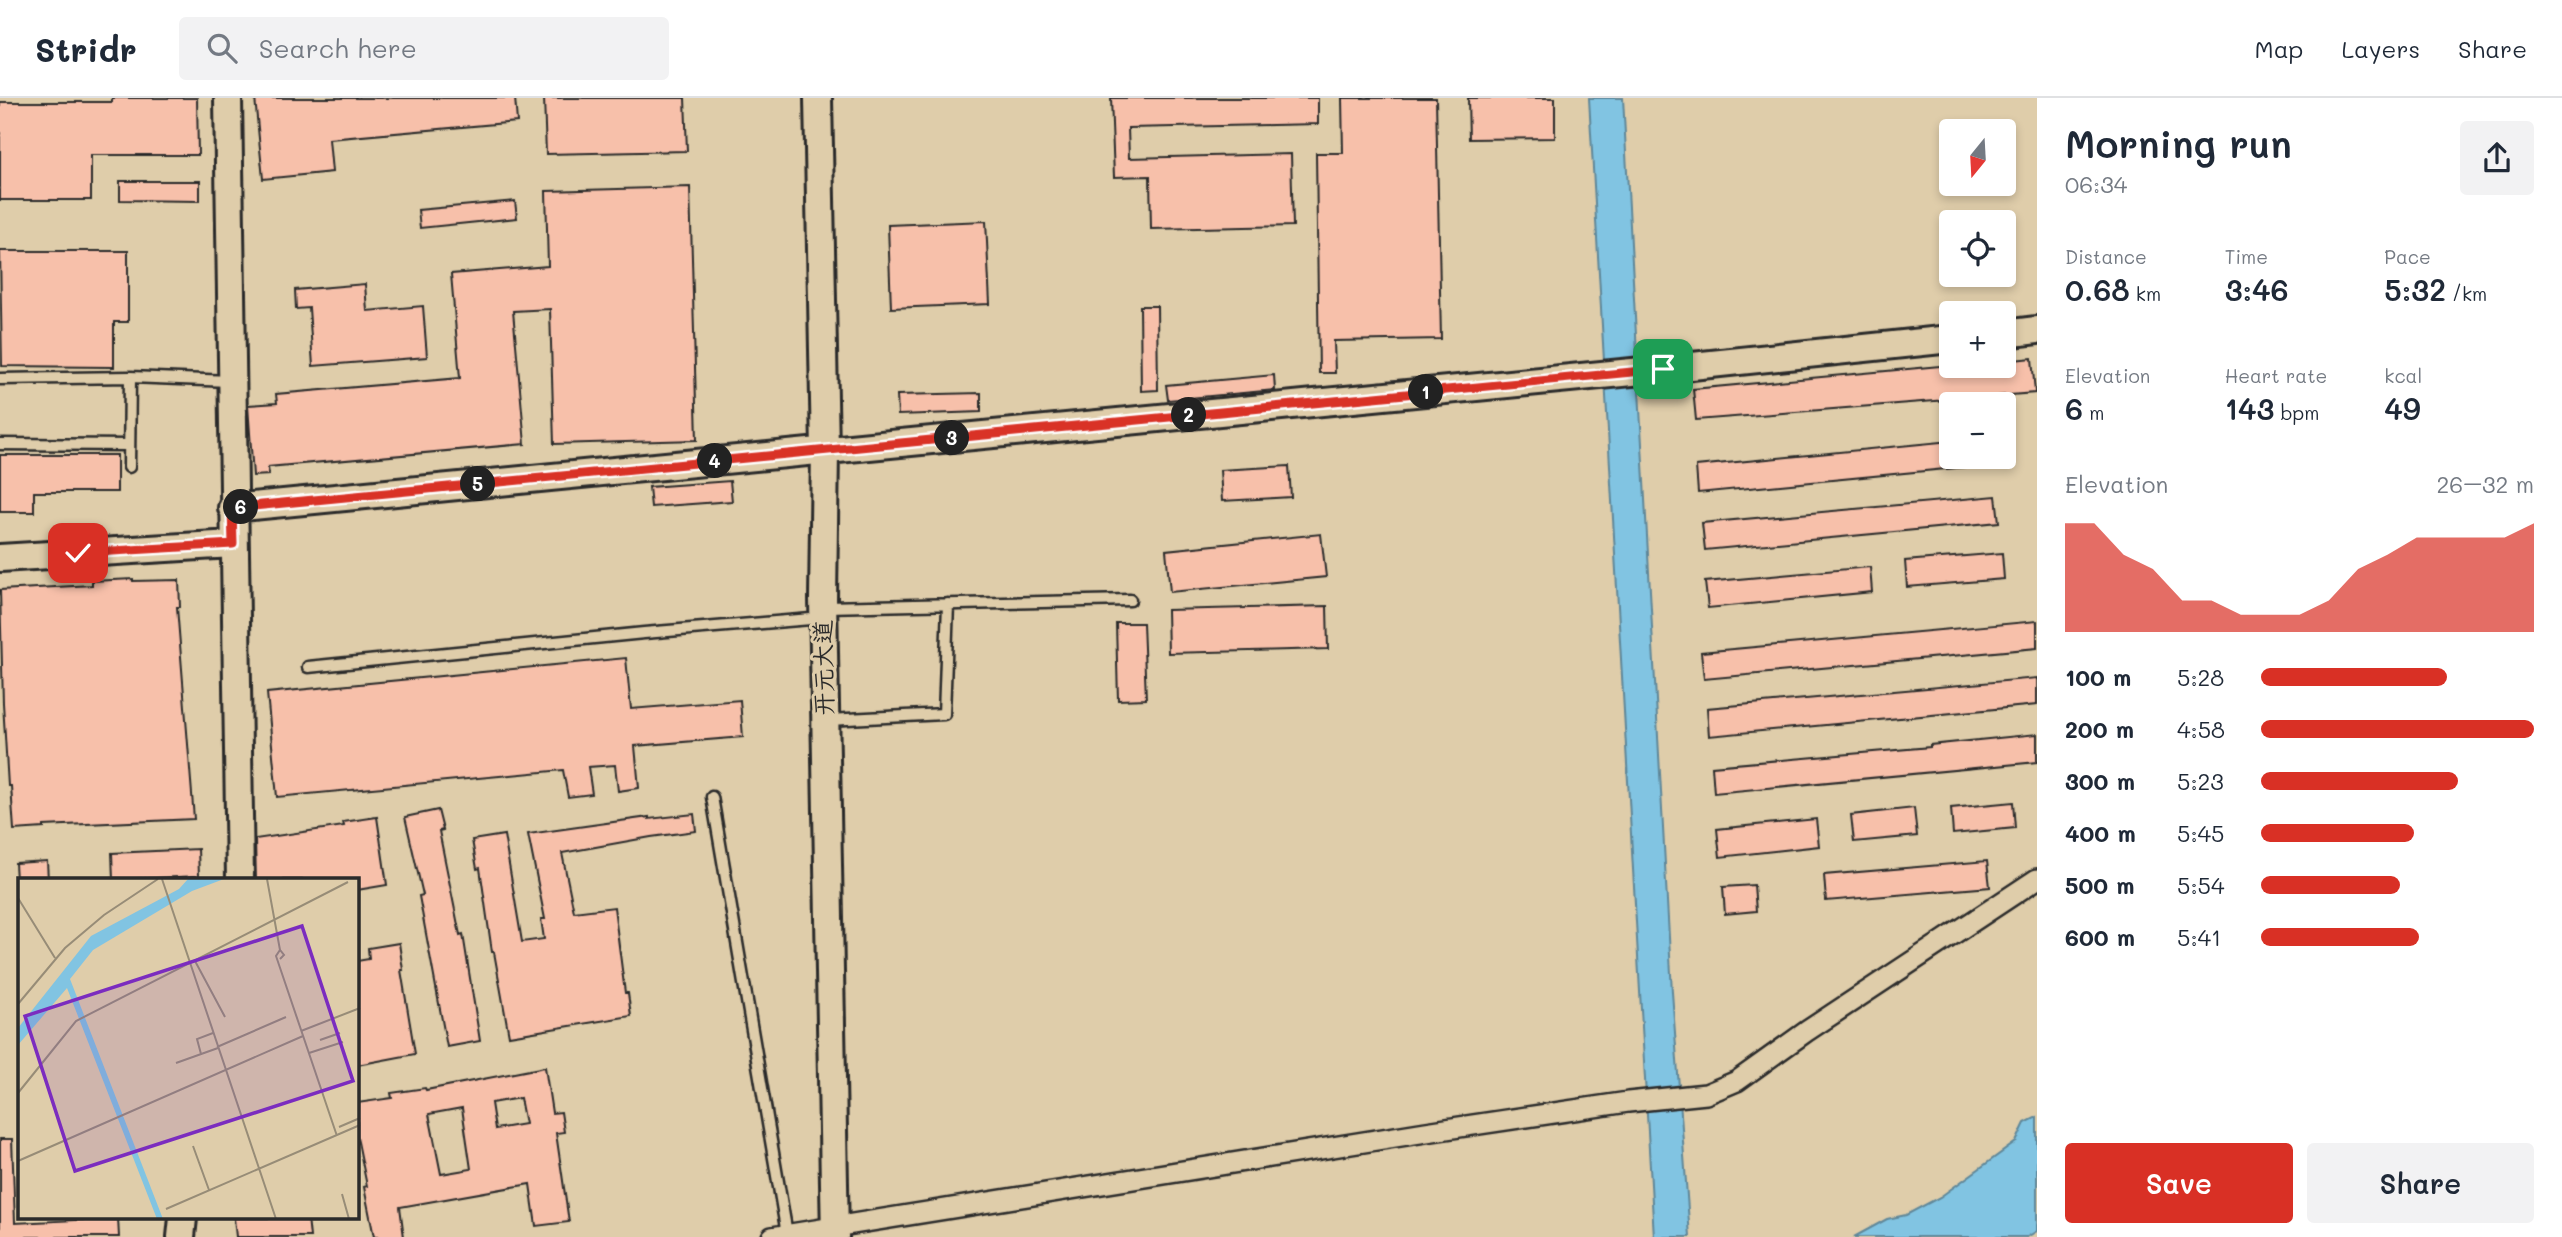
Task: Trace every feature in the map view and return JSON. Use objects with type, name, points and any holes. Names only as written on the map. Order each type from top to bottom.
[{"type":"street","points":[[228,98],[232,508],[240,878]]},
{"type":"street","name":"开元大道","points":[[818,98],[825,450],[823,613],[835,1233]]},
{"type":"street","points":[[2016,333],[2037,330]]},
{"type":"street","points":[[232,508],[1939,340]]},
{"type":"street","points":[[0,558],[233,544]]},
{"type":"street","points":[[780,1236],[835,1233],[1426,1132],[1628,1102],[1706,1094],[1737,1081],[1807,1031],[2037,879]]},
{"type":"lane","points":[[129,467],[130,377]]},
{"type":"lane","points":[[0,379],[130,377],[231,381]]},
{"type":"lane","points":[[0,444],[129,445]]},
{"type":"lane","points":[[308,667],[823,613],[948,604],[1130,600]]},
{"type":"lane","points":[[825,720],[944,715],[948,604]]},
{"type":"lane","points":[[712,797],[780,1236]]},
{"type":"water","points":[[1589,98],[1623,98],[1672,992],[1690,1237],[1654,1237]]},
{"type":"water","points":[[2037,1117],[2037,1231],[2027,1237],[1854,1237],[1887,1219],[1906,1215],[1940,1197],[2016,1142],[2025,1123]]},
{"type":"building","points":[[112,98],[197,98],[198,155],[91,155],[91,200],[0,200],[0,102],[112,102]]},
{"type":"building","points":[[255,98],[515,98],[517,122],[329,139],[332,172],[263,179]]},
{"type":"building","points":[[544,98],[685,98],[687,151],[546,154]]},
{"type":"building","points":[[1111,98],[1318,98],[1318,124],[1128,128],[1129,158],[1291,154],[1293,226],[1151,229],[1150,176],[1114,177]]},
{"type":"building","points":[[1342,98],[1436,98],[1441,339],[1334,341],[1335,373],[1319,373],[1316,153],[1343,153]]},
{"type":"building","points":[[1468,98],[1555,98],[1555,138],[1469,139]]},
{"type":"building","points":[[120,181],[200,181],[200,201],[120,200]]},
{"type":"building","points":[[690,187],[697,440],[554,444],[550,309],[513,311],[525,444],[268,467],[269,475],[253,476],[248,405],[277,403],[276,394],[460,378],[451,274],[548,266],[546,191]]},
{"type":"building","points":[[515,201],[517,218],[420,228],[418,210]]},
{"type":"building","points":[[986,221],[990,304],[891,308],[888,225]]},
{"type":"building","points":[[0,251],[128,251],[128,322],[114,322],[114,367],[2,366]]},
{"type":"building","points":[[365,284],[367,311],[423,306],[427,357],[313,366],[309,308],[296,309],[295,290]]},
{"type":"building","points":[[1140,306],[1157,306],[1158,390],[1141,391]]},
{"type":"building","points":[[2032,358],[2035,393],[1939,392],[1939,401],[1696,420],[1693,389],[1939,366],[1939,378],[2016,378],[2016,360]]},
{"type":"building","points":[[1274,375],[1275,390],[1168,400],[1166,385]]},
{"type":"building","points":[[981,393],[981,412],[898,415],[897,395]]},
{"type":"building","points":[[1939,442],[1939,469],[1945,469],[1698,493],[1696,466]]},
{"type":"building","points":[[0,455],[117,455],[117,492],[34,492],[34,512],[0,512]]},
{"type":"building","points":[[1289,466],[1291,497],[1222,501],[1220,470]]},
{"type":"building","points":[[730,481],[732,501],[651,507],[649,487]]},
{"type":"building","points":[[1996,496],[1999,522],[1705,550],[1702,523]]},
{"type":"building","points":[[1321,534],[1326,577],[1170,592],[1166,550]]},
{"type":"building","points":[[2002,553],[2004,579],[1907,587],[1905,561]]},
{"type":"building","points":[[1870,567],[1872,592],[1708,608],[1705,582]]},
{"type":"building","points":[[179,580],[180,607],[177,607],[194,819],[44,826],[14,830],[11,786],[8,786],[3,703],[0,590],[92,585],[92,581]]},
{"type":"building","points":[[1327,606],[1328,649],[1168,653],[1167,610]]},
{"type":"building","points":[[2037,621],[2037,648],[1704,679],[1701,652]]},
{"type":"building","points":[[1116,623],[1143,623],[1146,699],[1118,700]]},
{"type":"building","points":[[626,658],[631,709],[740,700],[743,737],[635,746],[639,788],[618,791],[615,765],[588,767],[592,794],[568,797],[563,770],[277,797],[267,693]]},
{"type":"building","points":[[2037,678],[2037,705],[1709,736],[1707,708]]},
{"type":"building","points":[[2037,734],[2037,762],[1714,793],[1712,766],[1930,747]]},
{"type":"building","points":[[2013,802],[2015,828],[1953,834],[1951,808]]},
{"type":"building","points":[[1914,808],[1917,836],[1854,842],[1851,815]]},
{"type":"building","points":[[438,810],[443,830],[439,831],[460,935],[463,934],[480,1041],[447,1047],[419,896],[423,895],[405,817]]},
{"type":"building","points":[[694,814],[696,831],[562,853],[574,912],[614,907],[625,993],[628,993],[631,1016],[509,1036],[492,952],[480,868],[477,869],[472,840],[504,835],[522,942],[544,939],[541,919],[545,919],[528,834],[649,817]]},
{"type":"building","points":[[377,817],[387,885],[359,890],[359,878],[256,878],[255,839],[344,826],[343,822]]},
{"type":"building","points":[[1816,819],[1819,846],[1720,857],[1717,829]]},
{"type":"building","points":[[198,849],[199,876],[113,878],[112,853]]},
{"type":"building","points":[[47,861],[48,878],[16,880],[15,863]]},
{"type":"building","points":[[1987,861],[1990,887],[1826,901],[1824,875]]},
{"type":"building","points":[[1754,885],[1756,911],[1725,914],[1723,887]]},
{"type":"building","points":[[399,943],[415,1054],[359,1065],[359,961],[369,959],[368,948]]},
{"type":"building","points":[[545,1067],[552,1113],[561,1112],[564,1132],[556,1133],[569,1222],[536,1226],[530,1184],[400,1207],[404,1237],[374,1237],[359,1147],[359,1103],[392,1098],[391,1093],[426,1090]],"holes":[[[520,1098],[525,1124],[495,1129],[491,1103]],[[462,1108],[471,1169],[441,1174],[429,1114]]]},
{"type":"building","points":[[0,1139],[12,1139],[15,1223],[118,1220],[119,1237],[0,1237]]},
{"type":"building","points":[[234,1220],[308,1220],[310,1237],[236,1237]]},
{"type":"route","points":[[78,553],[233,544],[232,508],[1663,369]]}]
